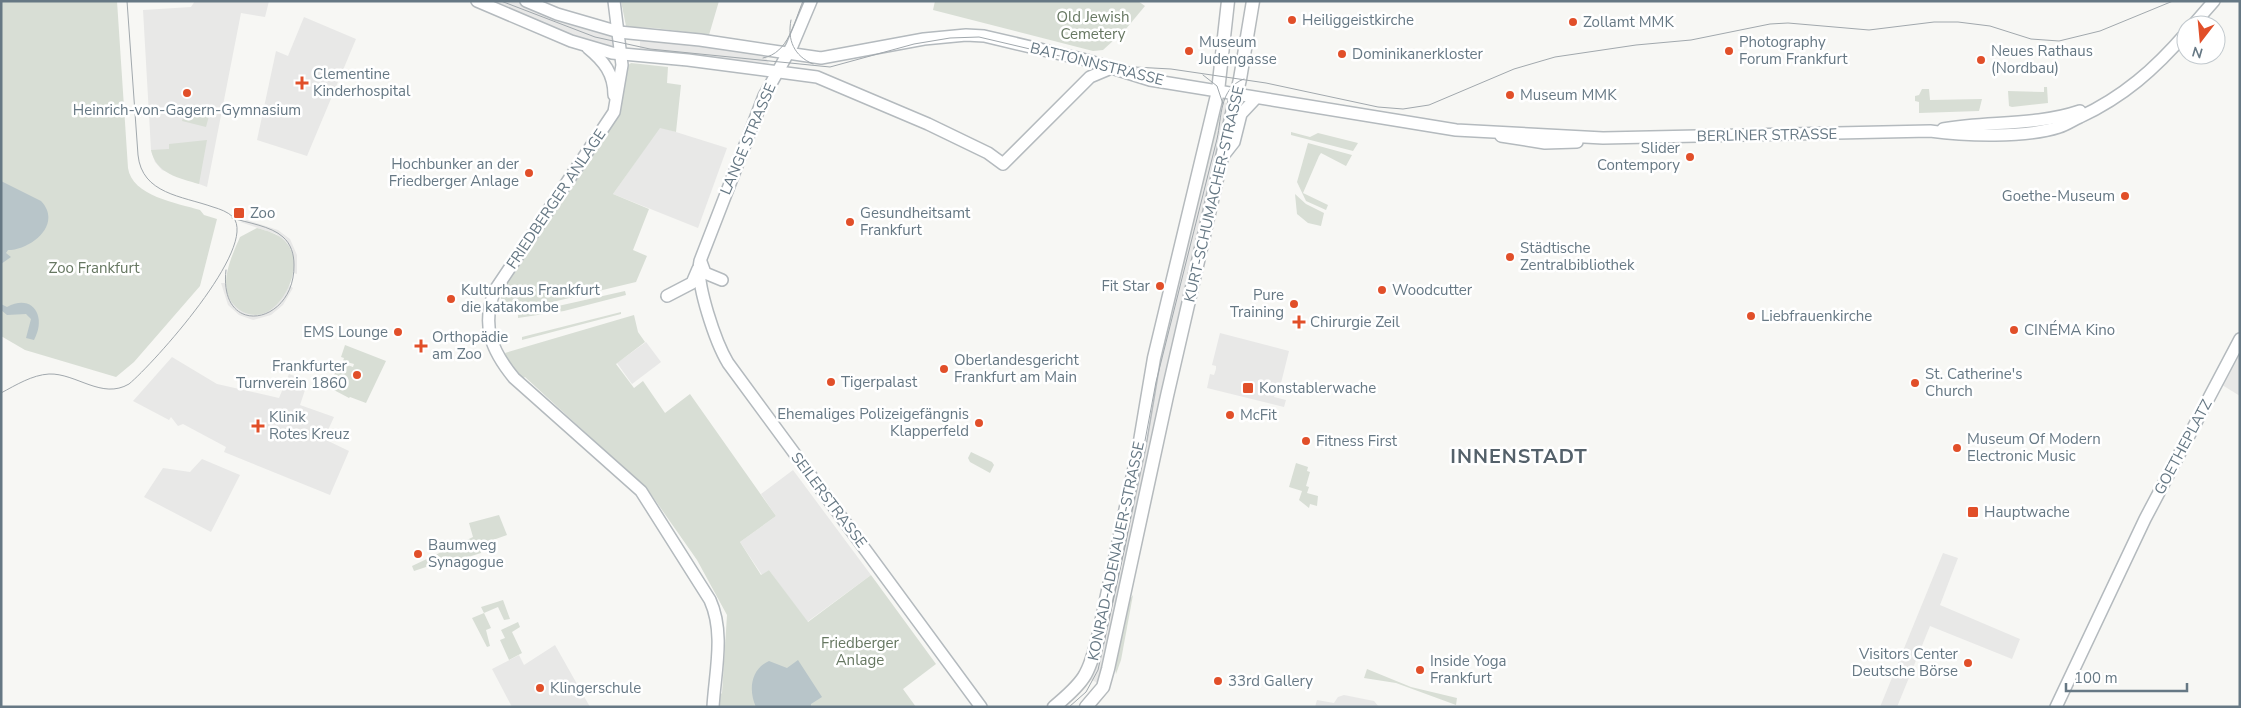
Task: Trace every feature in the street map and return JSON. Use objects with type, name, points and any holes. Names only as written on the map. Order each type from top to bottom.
[{"type":"main road","points":[[477,1],[519,20],[584,45],[622,52],[817,77],[955,136],[1003,164],[1090,77],[1109,69]]},
{"type":"main road","name":"BATTONNSTRASSE","points":[[526,1],[557,14],[619,32],[700,40],[788,54],[828,58],[924,39],[976,35],[1086,60],[1109,69],[1150,80],[1406,121]]},
{"type":"main road","name":"FRIEDBERGER ANLAGE","points":[[614,1],[622,52],[620,85],[614,112],[500,282],[490,306],[488,330],[498,356],[514,378],[641,491],[710,600],[718,630],[713,707]]},
{"type":"main road","name":"LANGE STRASSE","points":[[700,282],[700,262],[764,96],[788,54],[811,1]]},
{"type":"main road","name":"KURT-SCHUMACHER-STRASSE","points":[[1150,380],[1218,91],[1228,1]]},
{"type":"main road","name":"KURT-SCHUMACHER-STRASSE","points":[[1170,386],[1223,156],[1253,1]]},
{"type":"main road","points":[[2201,15],[2214,1]]},
{"type":"main road","points":[[622,52],[639,38],[652,36]]},
{"type":"main road","name":"BERLINER STRASSE","points":[[1406,121],[1456,130],[1603,138],[1930,131],[1952,134],[1996,134],[2037,131],[2121,95],[2152,70],[2176,44]]},
{"type":"main road","points":[[584,45],[600,59],[610,73],[614,91],[614,112]]},
{"type":"main road","points":[[1086,60],[1091,70],[1090,77]]},
{"type":"main road","points":[[1223,156],[1234,142],[1241,114],[1256,98]]},
{"type":"main road","points":[[700,262],[705,273],[722,280]]},
{"type":"main road","points":[[667,296],[692,283],[700,262]]},
{"type":"main road","name":"SEILERSTRASSE","points":[[700,282],[722,352],[728,363],[981,707]]},
{"type":"main road","name":"GOETHEPLATZ","points":[[2056,707],[2149,511],[2240,339]]},
{"type":"main road","name":"KONRAD-ADENAUER-STRASSE","points":[[1054,707],[1081,684],[1092,662],[1139,447],[1150,380]]},
{"type":"main road","name":"KONRAD-ADENAUER-STRASSE","points":[[1086,707],[1100,692],[1106,679],[1170,386]]},
{"type":"shaded area","name":"Heinrich-von-Gagern-Gymnasium","points":[[195,1],[269,1],[265,17],[241,13],[207,187],[162,170],[155,162],[151,150],[143,10],[191,7]]},
{"type":"shaded area","points":[[485,1],[517,1],[581,27],[605,34],[616,34],[618,49],[562,31]]},
{"type":"shaded area","name":"Clementine Kinderhospital","points":[[304,17],[356,39],[307,156],[257,140],[276,51],[288,56]]},
{"type":"shaded area","points":[[640,41],[697,44],[764,55],[769,63],[643,52],[640,50]]},
{"type":"shaded area","points":[[1223,102],[1231,104],[1101,684],[1089,679],[1150,401]]},
{"type":"shaded area","points":[[660,127],[727,148],[698,228],[613,194]]},
{"type":"shaded area","points":[[1,181],[41,201],[47,210],[48,218],[46,227],[34,241],[26,246],[8,250],[6,253],[11,257],[1,264]]},
{"type":"shaded area","points":[[247,220],[278,230],[290,239],[297,255],[297,274],[293,273],[292,255],[286,242],[276,234],[240,222]]},
{"type":"shaded area","points":[[221,283],[226,283],[226,288],[247,314],[253,315],[263,314],[279,302],[289,285],[293,288],[283,305],[271,315],[253,320],[239,315],[228,305]]},
{"type":"shaded area","points":[[16,303],[24,303],[30,305],[35,310],[39,323],[34,340],[26,338],[31,319],[26,314],[7,315],[1,310],[1,304],[7,307]]},
{"type":"shaded area","points":[[1220,333],[1289,351],[1280,387],[1277,387],[1274,397],[1286,400],[1284,407],[1207,388],[1210,374],[1214,375],[1216,369],[1216,366],[1212,365]]},
{"type":"shaded area","points":[[646,342],[661,362],[632,384],[617,363]]},
{"type":"shaded area","points":[[2240,345],[2240,396],[2219,383]]},
{"type":"shaded area","name":"Klinik Rotes Kreuz","points":[[172,357],[217,384],[279,398],[289,374],[308,381],[300,405],[334,417],[324,439],[349,451],[330,495],[224,452],[226,447],[183,424],[178,426],[171,417],[169,420],[133,401]]},
{"type":"shaded area","name":"Klinik Rotes Kreuz","points":[[202,459],[240,475],[211,532],[144,497],[163,468],[190,472]]},
{"type":"shaded area","points":[[793,470],[871,575],[807,622],[769,570],[762,575],[740,542],[776,516],[761,494]]},
{"type":"shaded area","points":[[1943,553],[1958,558],[1940,605],[2020,639],[2012,659],[1930,626],[1897,707],[1880,707]]},
{"type":"shaded area","name":"Klingerschule","points":[[555,645],[590,707],[512,707],[492,669],[519,655],[524,665]]},
{"type":"shaded area","points":[[798,660],[822,697],[811,704],[811,707],[756,707],[752,687],[758,669],[769,661],[787,668]]},
{"type":"shaded area","points":[[1344,695],[1374,701],[1379,707],[1315,707],[1317,700],[1334,703],[1338,697]]},
{"type":"green space","name":"Zoo Frankfurt","points":[[1,1],[117,1],[128,168],[131,178],[146,192],[168,201],[200,210],[204,215],[217,219],[200,286],[134,362],[116,377],[25,350],[1,336]]},
{"type":"green space","points":[[621,1],[719,1],[709,35],[626,26]]},
{"type":"green space","name":"Old Jewish Cemetery","points":[[935,1],[1138,1],[1145,6],[1125,30],[1103,50],[1093,51],[933,10]]},
{"type":"green space","points":[[631,63],[668,67],[667,83],[681,85],[676,132],[660,128],[613,194],[649,209],[633,250],[647,256],[636,282],[515,311],[501,309],[501,289],[620,111],[627,66]]},
{"type":"green space","points":[[2044,87],[2047,87],[2048,103],[2009,106],[2008,91],[2044,92]]},
{"type":"green space","points":[[1922,89],[1929,89],[1930,100],[1982,99],[1979,111],[1919,113],[1919,102],[1915,101],[1915,96],[1919,95]]},
{"type":"green space","points":[[186,106],[210,112],[206,127],[182,121]]},
{"type":"green space","points":[[1216,115],[1220,116],[1178,288],[1174,288]]},
{"type":"green space","points":[[1291,132],[1310,137],[1318,133],[1358,143],[1353,151],[1291,135]]},
{"type":"green space","points":[[207,140],[199,184],[176,177],[163,170],[158,165],[151,150],[169,149],[169,144]]},
{"type":"green space","points":[[1308,143],[1352,155],[1346,166],[1321,153],[1319,156],[1303,193],[1328,205],[1326,210],[1306,201],[1297,182]]},
{"type":"green space","points":[[1295,194],[1306,204],[1324,213],[1321,226],[1308,223],[1297,214]]},
{"type":"green space","points":[[257,228],[275,234],[285,241],[291,249],[294,269],[292,279],[283,297],[269,311],[256,315],[243,312],[234,305],[228,296],[226,277],[240,237]]},
{"type":"green space","points":[[625,291],[626,295],[564,311],[518,318],[518,315]]},
{"type":"green space","points":[[621,312],[621,314],[522,340],[522,337]]},
{"type":"green space","name":"Friedberger Anlage","points":[[634,315],[638,332],[645,342],[616,364],[634,388],[643,381],[665,413],[690,394],[776,516],[740,542],[761,575],[769,570],[808,622],[871,575],[936,664],[903,689],[916,707],[718,707],[719,696],[722,693],[727,615],[697,560],[648,490],[525,377],[522,379],[508,362],[505,353]]},
{"type":"green space","name":"Frankfurter Turnverein 1860","points":[[345,345],[386,361],[366,403],[349,398],[332,389],[335,380],[332,380],[339,362],[353,367],[354,364],[343,361],[344,358],[341,357]]},
{"type":"green space","points":[[971,452],[992,462],[994,465],[990,473],[970,462],[968,458]]},
{"type":"green space","points":[[1296,463],[1308,467],[1307,471],[1310,472],[1306,486],[1309,487],[1307,493],[1318,496],[1317,506],[1310,504],[1309,508],[1299,500],[1302,491],[1289,487]]},
{"type":"green space","points":[[499,515],[507,535],[479,545],[481,553],[433,568],[429,566],[414,571],[412,566],[473,537],[469,523]]},
{"type":"green space","points":[[1133,595],[1121,660],[1116,674],[1115,668],[1130,599]]},
{"type":"green space","points":[[503,600],[510,619],[504,620],[498,607],[484,613],[481,607]]},
{"type":"green space","points":[[484,613],[491,628],[486,630],[490,646],[487,647],[472,618]]},
{"type":"green space","points":[[518,622],[520,627],[512,632],[522,653],[509,660],[500,640],[505,638],[501,630]]},
{"type":"green space","points":[[1367,669],[1411,687],[1457,698],[1456,705],[1396,683],[1364,678]]},
{"type":"tram line","points":[[1,393],[30,378],[49,374],[69,377],[99,388],[119,388],[129,384],[159,354],[200,304],[218,278],[231,253],[237,232],[233,217],[221,210],[165,192],[155,186],[141,168],[138,155],[127,1]]},
{"type":"tram line","points":[[501,1],[595,37],[650,49],[830,67],[914,44],[950,38],[979,37],[1098,65],[1171,69],[1266,83],[1378,107],[1403,109],[1429,105],[1514,69],[1555,57],[1636,45],[1691,40],[1770,24],[1788,23],[1869,30],[1934,22],[1958,22],[1990,26],[2031,39],[2059,41],[2100,31],[2173,1]]},
{"type":"tram line","points":[[763,58],[772,55],[785,43],[803,1]]},
{"type":"tram line","points":[[791,20],[790,34],[793,46],[801,57],[813,64]]},
{"type":"tram line","points":[[1203,75],[1217,86],[1223,104]]},
{"type":"tram line","points":[[1069,707],[1086,692],[1098,670],[1126,542],[1156,382],[1217,139],[1223,104],[1230,89],[1244,79]]},
{"type":"tram line","points":[[226,270],[227,292],[233,307],[244,315],[257,316],[271,311],[283,301],[291,285],[294,265],[292,249],[278,233],[266,227],[232,218]]},
{"type":"place","name":"Heiliggeistkirche","points":[[1292,20]]},
{"type":"place","name":"Zollamt MMK","points":[[1573,22]]},
{"type":"place","name":"Museum Judengasse","points":[[1189,51]]},
{"type":"place","name":"Photography Forum Frankfurt","points":[[1729,51]]},
{"type":"place","name":"Dominikanerkloster","points":[[1342,54]]},
{"type":"place","name":"Neues Rathaus (Nordbau)","points":[[1981,60]]},
{"type":"place","name":"Clementine Kinderhospital","points":[[302,83]]},
{"type":"place","name":"Heinrich-von-Gagern-Gymnasium","points":[[187,93]]},
{"type":"place","name":"Museum MMK","points":[[1510,95]]},
{"type":"place","name":"Slider Contempory","points":[[1690,157]]},
{"type":"place","name":"Hochbunker an der Friedberger Anlage","points":[[529,173]]},
{"type":"place","name":"Goethe-Museum","points":[[2125,196]]},
{"type":"place","name":"Zoo","points":[[239,213]]},
{"type":"place","name":"Gesundheitsamt Frankfurt","points":[[850,222]]},
{"type":"place","name":"Städtische Zentralbibliothek","points":[[1510,257]]},
{"type":"place","name":"Fit Star","points":[[1160,286]]},
{"type":"place","name":"Woodcutter","points":[[1382,290]]},
{"type":"place","name":"Kulturhaus Frankfurt die katakombe","points":[[451,299]]},
{"type":"place","name":"Pure Training","points":[[1294,304]]},
{"type":"place","name":"Liebfrauenkirche","points":[[1751,316]]},
{"type":"place","name":"Chirurgie Zeil","points":[[1299,322]]},
{"type":"place","name":"CINÉMA Kino","points":[[2014,330]]},
{"type":"place","name":"EMS Lounge","points":[[398,332]]},
{"type":"place","name":"Orthopädie am Zoo","points":[[421,346]]},
{"type":"place","name":"Oberlandesgericht Frankfurt am Main","points":[[944,369]]},
{"type":"place","name":"Frankfurter Turnverein 1860","points":[[357,375]]},
{"type":"place","name":"Tigerpalast","points":[[831,382]]},
{"type":"place","name":"St. Catherine's Church","points":[[1915,383]]},
{"type":"place","name":"Konstablerwache","points":[[1248,388]]},
{"type":"place","name":"McFit","points":[[1230,415]]},
{"type":"place","name":"Ehemaliges Polizeigefängnis Klapperfeld","points":[[979,423]]},
{"type":"place","name":"Klinik Rotes Kreuz","points":[[258,426]]},
{"type":"place","name":"Fitness First","points":[[1306,441]]},
{"type":"place","name":"Museum Of Modern Electronic Music","points":[[1957,448]]},
{"type":"place","name":"Hauptwache","points":[[1973,512]]},
{"type":"place","name":"Baumweg Synagogue","points":[[418,554]]},
{"type":"place","name":"Visitors Center Deutsche Börse","points":[[1968,663]]},
{"type":"place","name":"Inside Yoga Frankfurt","points":[[1420,670]]},
{"type":"place","name":"33rd Gallery","points":[[1218,681]]},
{"type":"place","name":"Klingerschule","points":[[540,688]]},
{"type":"district","name":"INNENSTADT","points":[[1519,456]]}]
